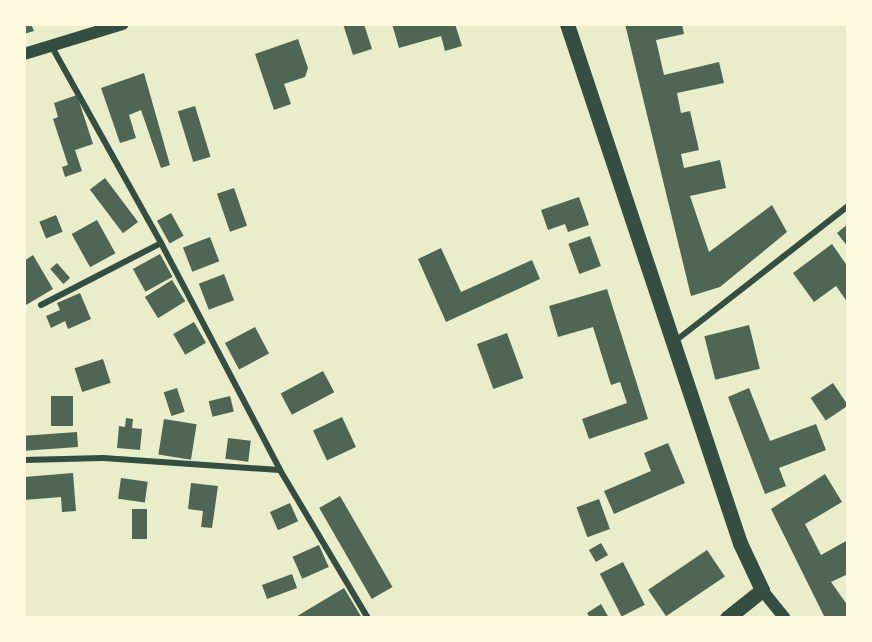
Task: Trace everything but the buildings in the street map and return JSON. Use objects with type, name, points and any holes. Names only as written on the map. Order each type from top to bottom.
[{"type":"main road","points":[[24,54],[123,24]]},
{"type":"main road","points":[[567,24],[740,543],[762,590],[785,618]]},
{"type":"main road","points":[[728,618],[762,590]]},
{"type":"street","points":[[52,47],[161,243],[280,470],[368,618]]},
{"type":"street","points":[[673,343],[848,206]]},
{"type":"street","points":[[41,305],[161,243]]},
{"type":"street","points":[[24,460],[103,458],[280,470]]}]
